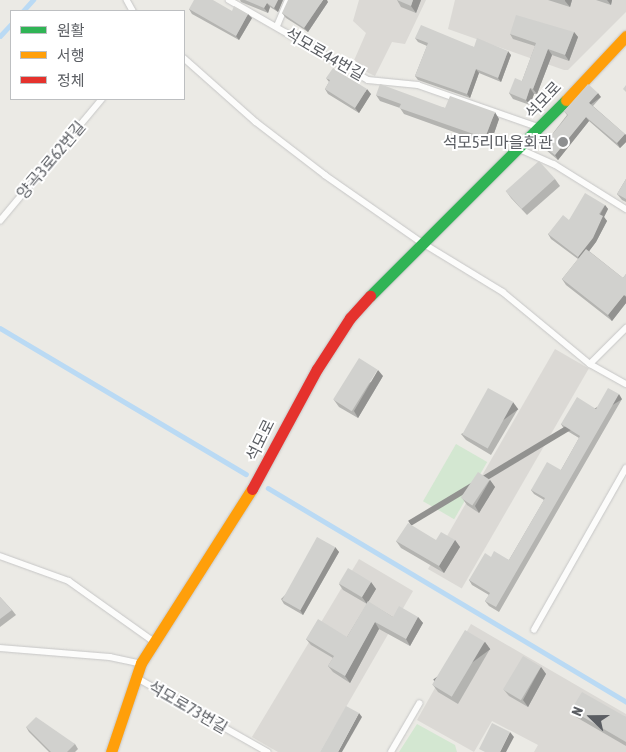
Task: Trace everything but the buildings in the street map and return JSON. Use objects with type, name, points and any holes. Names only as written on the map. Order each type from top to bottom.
[{"type":"street","name":"석모로","points":[[111,752],[135,677],[153,641],[238,515],[334,341],[350,318],[420,242],[520,149],[624,41]]},
{"type":"lane","name":"석모로44번길","points":[[229,0],[368,80],[418,85],[540,127]]},
{"type":"lane","points":[[277,26],[288,0]]},
{"type":"lane","points":[[185,59],[269,132],[420,242],[503,292],[590,364],[626,384]]},
{"type":"lane","name":"양곡3로62번길","points":[[0,221],[101,100]]},
{"type":"lane","points":[[520,149],[554,164],[626,210]]},
{"type":"lane","points":[[590,364],[626,328]]},
{"type":"lane","points":[[534,630],[626,468]]},
{"type":"lane","points":[[0,556],[69,581],[153,641]]},
{"type":"lane","points":[[0,648],[110,657],[141,663]]},
{"type":"lane","name":"석모로73번길","points":[[135,677],[268,752]]},
{"type":"lane","points":[[392,752],[420,704]]},
{"type":"shaded area","points":[[359,0],[426,0],[405,44],[392,42],[375,76],[352,65],[366,33],[353,21]]},
{"type":"shaded area","points":[[455,0],[626,0],[626,12],[568,70],[564,70],[448,29]]},
{"type":"shaded area","points":[[555,349],[589,368],[462,588],[428,569]]},
{"type":"shaded area","points":[[359,559],[413,591],[320,752],[278,752],[252,737]]},
{"type":"shaded area","points":[[471,624],[626,714],[626,752],[534,752],[538,745],[492,721],[474,752],[417,720]]},
{"type":"green space","points":[[456,444],[487,462],[454,519],[423,501]]},
{"type":"green space","points":[[417,724],[455,745],[457,752],[399,752]]},
{"type":"waterway","points":[[24,10],[33,0]]},
{"type":"waterway","points":[[0,36],[10,25]]},
{"type":"waterway","points":[[0,328],[246,474]]},
{"type":"waterway","points":[[268,488],[626,701]]},
{"type":"traffic: fast","points":[[370,296],[566,100]]},
{"type":"traffic: slow","points":[[566,100],[626,36]]},
{"type":"traffic: slow","points":[[111,752],[141,663],[252,489]]},
{"type":"traffic: jam","points":[[252,489],[317,369],[350,318],[370,296]]},
{"type":"place","name":"석모5리마을회관","points":[[563,142]]}]
